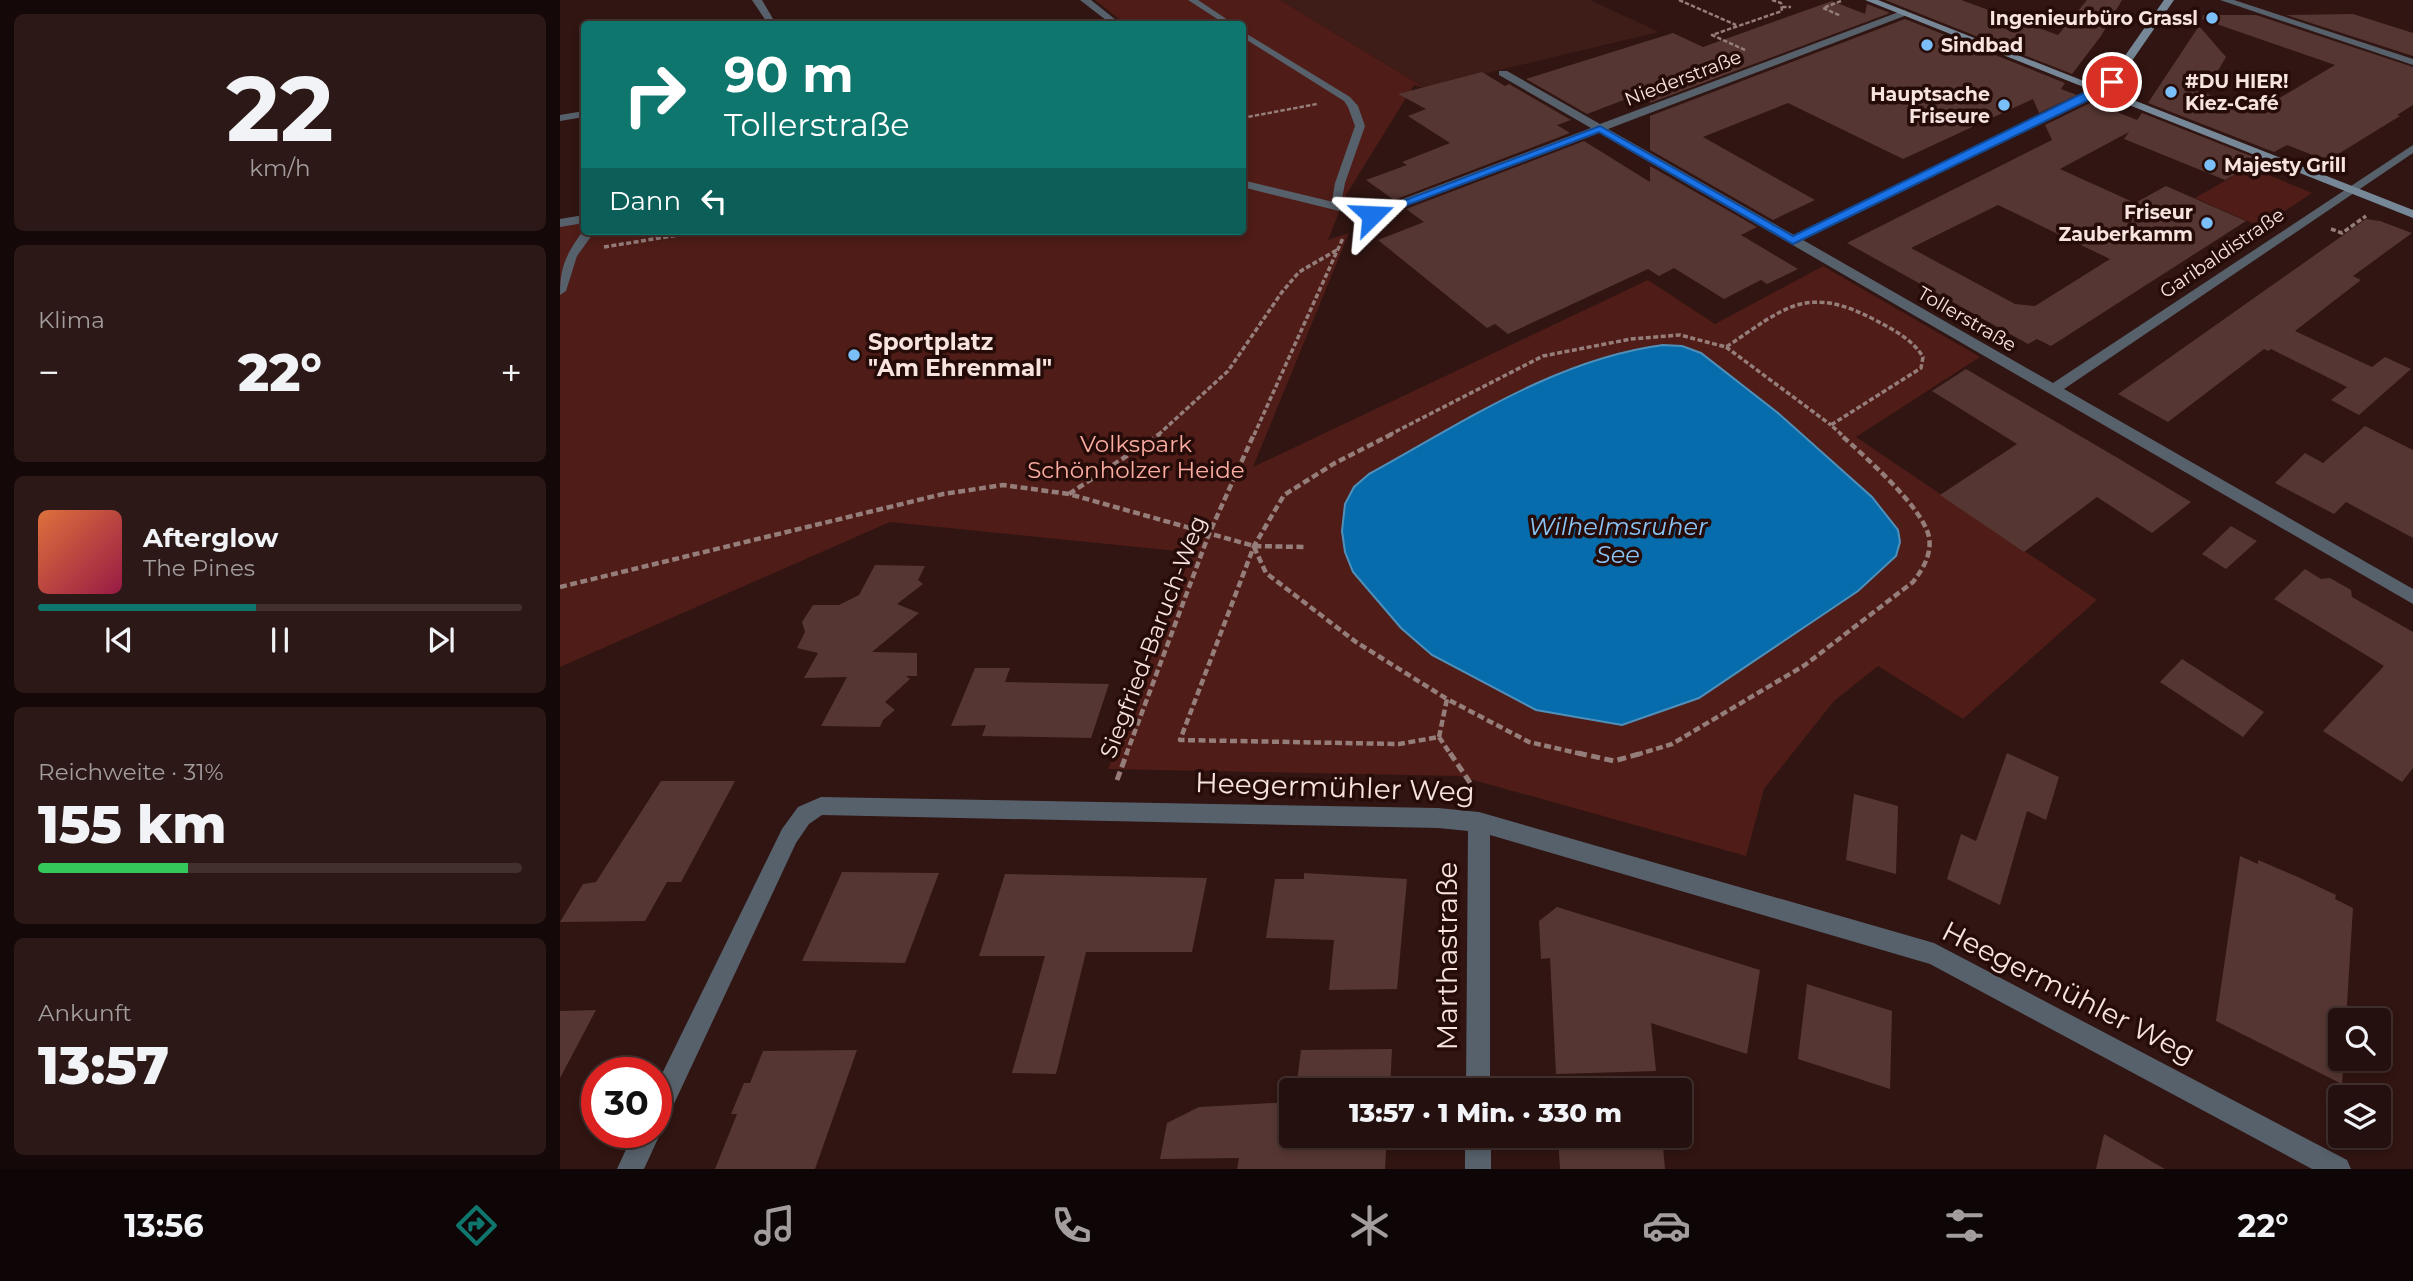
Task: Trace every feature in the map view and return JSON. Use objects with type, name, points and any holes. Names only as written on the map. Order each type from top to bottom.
[{"type":"main road","points":[[1870,0],[2413,214]]},
{"type":"main road","points":[[2100,91],[2112,82],[2169,0]]},
{"type":"street","points":[[757,0],[770,21]]},
{"type":"street","points":[[1085,0],[1112,21]]},
{"type":"street","points":[[2225,0],[2413,62]]},
{"type":"street","name":"Niederstraße","points":[[1246,184],[1372,215],[1904,13]]},
{"type":"street","name":"Tollerstraße","points":[[1503,73],[2413,597]]},
{"type":"street","points":[[1793,240],[2100,91]]},
{"type":"street","points":[[560,118],[581,114]]},
{"type":"street","name":"Garibaldistraße","points":[[2053,390],[2413,148]]},
{"type":"street","points":[[560,223],[581,220]]},
{"type":"street","name":"Heegermühler Weg","points":[[672,1081],[789,836],[798,820],[808,810],[821,806],[1424,818],[1479,822],[1934,954],[2339,1169]]},
{"type":"street","name":"Marthastraße","points":[[1478,1078],[1479,822]]},
{"type":"street","points":[[630,1169],[640,1148]]},
{"type":"street","points":[[1478,1148],[1478,1169]]},
{"type":"lane","points":[[1192,0],[1225,21]]},
{"type":"lane","points":[[1246,36],[1347,99],[1353,106],[1360,126],[1340,183],[1336,207]]},
{"type":"lane","points":[[560,290],[575,251],[586,235]]},
{"type":"path","points":[[1679,0],[1738,26]]},
{"type":"path","points":[[1772,0],[1782,7],[1791,7]]},
{"type":"path","points":[[1815,8],[1841,1]]},
{"type":"path","points":[[1749,52],[1712,35],[1782,11],[1782,7]]},
{"type":"path","points":[[1823,8],[1844,17]]},
{"type":"path","points":[[1246,116],[1347,99]]},
{"type":"path","points":[[2328,227],[2342,233],[2364,218]]},
{"type":"path","points":[[575,251],[677,235]]},
{"type":"path","name":"Siegfried-Baruch-Weg","points":[[1117,780],[1209,534],[1343,238]]},
{"type":"path","points":[[1069,494],[1151,440],[1195,404],[1228,371],[1282,292],[1299,272],[1337,250]]},
{"type":"path","points":[[1726,347],[1791,306],[1818,299],[1841,304],[1879,321],[1921,351],[1924,359],[1922,368],[1831,425]]},
{"type":"path","points":[[1254,546],[1266,573],[1356,642],[1447,699],[1529,742],[1615,761],[1672,744],[1805,665],[1913,582],[1924,569],[1929,551],[1924,521],[1831,425],[1726,347],[1680,335],[1621,341],[1543,356],[1335,463],[1284,495],[1254,546],[1180,740],[1399,744],[1439,737]]},
{"type":"path","points":[[560,587],[943,494],[1003,485],[1069,494],[1254,546],[1304,547]]},
{"type":"path","points":[[1447,699],[1439,737],[1473,788]]},
{"type":"shaded area","points":[[1280,0],[1590,0],[1659,32],[1425,88]]},
{"type":"green space","name":"Volkspark Schönholzer Heide","points":[[1095,0],[1280,0],[1425,88],[1414,85],[1346,195],[1328,240],[1349,233],[1253,467],[1648,280],[1715,324],[1823,266],[1980,357],[1856,437],[2097,600],[1963,719],[1878,666],[1834,701],[1764,789],[1746,856],[1459,776],[1108,769],[1187,552],[890,522],[560,667],[560,226],[581,222],[581,235],[1246,235],[1246,21],[1121,21]],"holes":[[[1663,345],[1778,413],[1872,497],[1898,530],[1791,636],[1699,698],[1459,669],[1415,638],[1353,572],[1369,474],[1475,414],[1547,379],[1623,352]]]},
{"type":"green space","points":[[2249,167],[2312,193],[2261,227],[2195,198]]},
{"type":"water","name":"Wilhelmsruher See","points":[[1663,345],[1682,346],[1701,353],[1778,413],[1872,497],[1898,530],[1900,542],[1896,556],[1858,591],[1699,698],[1622,725],[1536,710],[1432,655],[1401,628],[1353,572],[1345,552],[1342,531],[1345,504],[1354,487],[1369,474],[1439,434],[1547,379],[1623,352]]},
{"type":"building","points":[[1885,0],[1961,0],[2058,35],[2087,0],[2122,0],[2101,36],[2072,74]]},
{"type":"building","points":[[1832,1],[1865,14],[1867,4],[1890,13],[1650,103],[1650,90],[1587,114],[1526,79],[1673,33],[1703,47]]},
{"type":"building","points":[[2353,14],[2413,33],[2413,56],[2286,15]]},
{"type":"building","points":[[2203,15],[2256,15],[2413,67],[2413,105],[2397,115],[2400,116],[2325,160],[2287,145],[2274,152],[2148,103],[2199,26],[2226,57],[2205,93],[2256,112],[2335,65],[2202,19]]},
{"type":"building","points":[[1905,19],[2065,83],[2061,89],[2077,95],[2039,113],[2033,99],[1903,159],[1788,103],[1703,137],[1815,200],[1773,220],[1650,150],[1650,116]]},
{"type":"building","points":[[1482,72],[1505,86],[1509,84],[1571,120],[1557,125],[1570,133],[1394,200],[1366,180],[1407,165],[1402,162],[1450,143],[1408,116],[1426,109],[1398,94]]},
{"type":"building","points":[[2092,102],[2137,120],[2142,113],[2261,160],[2225,180],[2124,139],[2129,132],[2060,169],[2135,203],[2166,186],[2246,221],[2051,346],[2037,339],[2028,344],[1847,243],[2052,140],[2045,125]],"holes":[[[1998,205],[2110,259],[2035,306],[2015,304],[1911,248]]]},
{"type":"building","points":[[1584,141],[1650,182],[1650,166],[1757,227],[1741,235],[1798,269],[1767,284],[1761,280],[1724,299],[1674,268],[1659,276],[1648,269],[1508,334],[1495,324],[1487,328],[1378,240],[1424,222],[1406,209]]},
{"type":"building","points":[[2366,219],[2380,221],[2412,233],[2353,276],[2361,280],[2295,331],[2372,367],[2385,357],[2411,369],[2359,415],[2331,400],[2347,387],[2271,349],[2264,349],[2168,422],[2118,394]]},
{"type":"building","points":[[1966,369],[2191,502],[2152,533],[2097,497],[2024,552],[1940,495],[2017,444],[1932,391]]},
{"type":"building","points":[[2365,426],[2413,450],[2413,538],[2346,502],[2334,514],[2275,483],[2305,453],[2323,463]]},
{"type":"building","points":[[2231,526],[2257,541],[2226,569],[2202,554]]},
{"type":"building","points":[[875,565],[925,566],[918,580],[923,584],[897,604],[919,613],[872,652],[917,653],[917,676],[906,676],[910,679],[885,702],[895,710],[883,720],[880,727],[821,726],[847,677],[804,678],[818,653],[797,648],[805,632],[802,622],[813,605],[839,605],[859,595]]},
{"type":"building","points":[[2305,569],[2321,579],[2330,578],[2351,590],[2352,597],[2413,632],[2413,768],[2402,782],[2323,731],[2384,666],[2274,599]]},
{"type":"building","points":[[2182,659],[2264,712],[2243,737],[2160,682]]},
{"type":"building","points":[[975,668],[1010,668],[1005,682],[1109,684],[1091,738],[982,736],[986,725],[951,726]]},
{"type":"building","points":[[2007,753],[2059,777],[2046,820],[2027,811],[2000,905],[1947,879],[1961,834],[1976,841]]},
{"type":"building","points":[[661,781],[735,781],[681,882],[667,882],[645,921],[560,922],[583,884],[596,882]]},
{"type":"building","points":[[1854,794],[1898,806],[1896,874],[1846,860]]},
{"type":"building","points":[[2240,856],[2258,864],[2258,860],[2298,877],[2336,895],[2335,899],[2353,908],[2347,1008],[2328,1008],[2328,1071],[2343,1071],[2342,1084],[2216,1021]]},
{"type":"building","points":[[842,872],[939,873],[905,963],[802,961]]},
{"type":"building","points":[[1304,873],[1407,879],[1397,989],[1329,990],[1334,940],[1266,938],[1275,879],[1304,879]]},
{"type":"building","points":[[1005,874],[1207,878],[1192,952],[1086,952],[1056,1074],[1012,1073],[1045,956],[979,956]]},
{"type":"building","points":[[1557,907],[1760,970],[1747,1054],[1651,1023],[1656,1071],[1556,1074],[1550,958],[1541,959],[1539,921]]},
{"type":"building","points":[[1807,984],[1892,1011],[1890,1089],[1798,1059]]},
{"type":"building","points":[[596,1010],[560,1078],[560,1011]]},
{"type":"building","points":[[1392,1049],[1391,1078],[1298,1078],[1301,1050]]},
{"type":"building","points":[[857,1050],[815,1169],[715,1169],[737,1114],[731,1114],[744,1083],[750,1083],[763,1051]]},
{"type":"building","points":[[1279,1103],[1279,1148],[1386,1148],[1385,1169],[1237,1169],[1239,1158],[1160,1159],[1167,1123],[1199,1107]]},
{"type":"building","points":[[2104,1134],[2165,1169],[2096,1169]]},
{"type":"building","points":[[1559,1148],[1663,1148],[1665,1169],[1560,1169]]},
{"type":"place","name":"Ingenieurbüro Grassl","points":[[2212,18]]},
{"type":"place","name":"Sindbad","points":[[1927,45]]},
{"type":"place","name":"#DU HIER! Kiez-Café","points":[[2171,92]]},
{"type":"place","name":"Hauptsache Friseure","points":[[2004,105]]},
{"type":"place","name":"Majesty Grill","points":[[2210,165]]},
{"type":"place","name":"Friseur Zauberkamm","points":[[2207,223]]},
{"type":"place","name":"Sportplatz \"Am Ehrenmal\"","points":[[854,355]]},
{"type":"route","points":[[1372,215],[1600,129],[1793,240],[2100,91],[2112,82]]}]
